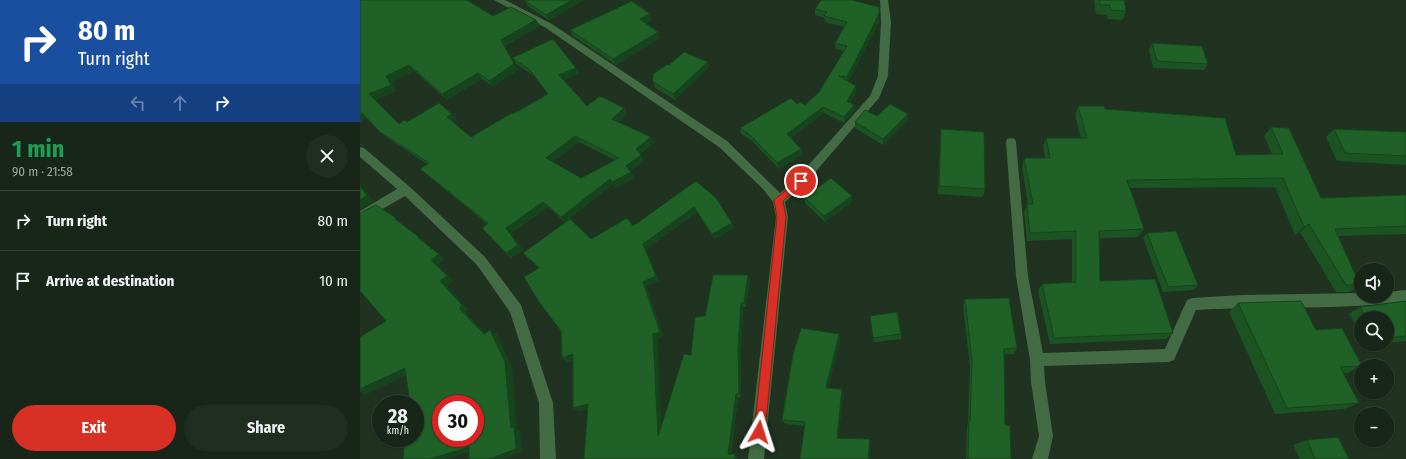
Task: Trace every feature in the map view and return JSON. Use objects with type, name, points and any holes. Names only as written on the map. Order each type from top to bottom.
[{"type":"street","points":[[498,0],[549,26],[723,144],[767,186],[779,200],[782,217],[756,459]]},
{"type":"street","points":[[779,200],[812,170],[874,98],[883,76],[886,22],[884,0]]},
{"type":"street","points":[[1011,142],[1022,276],[1037,360],[1038,382],[1046,436],[1040,459]]},
{"type":"street","points":[[360,151],[406,190],[481,261],[516,309],[546,403],[548,459]]},
{"type":"street","points":[[360,217],[406,190]]},
{"type":"street","points":[[1037,360],[1169,355],[1192,304],[1243,301],[1380,299],[1406,296]]},
{"type":"building","points":[[360,0],[467,0],[493,16],[511,7],[536,20],[501,40],[514,64],[489,81],[478,73],[442,94],[409,65],[386,76],[391,85],[369,94],[399,124],[404,120],[407,122],[439,103],[452,114],[447,117],[471,137],[512,113],[513,114],[548,94],[530,70],[512,58],[553,39],[576,68],[559,75],[587,106],[600,96],[624,108],[612,119],[651,137],[636,149],[641,155],[626,166],[631,172],[612,182],[610,179],[561,217],[543,202],[506,228],[518,245],[506,253],[482,228],[488,223],[420,169],[429,163],[380,132],[362,113],[360,113]],"holes":[[[575,136],[619,158],[581,178],[546,158]]]},
{"type":"building","points":[[524,0],[572,0],[546,15]]},
{"type":"building","points":[[821,0],[852,0],[879,7],[879,14],[847,77],[839,76],[856,86],[847,101],[854,105],[844,117],[823,107],[787,134],[801,149],[777,163],[750,135],[740,128],[791,98],[797,104],[800,102],[805,105],[819,92],[847,46],[835,43],[847,22],[824,16],[827,12],[815,9]]},
{"type":"building","points":[[1099,0],[1124,0],[1126,11],[1111,10],[1110,5],[1100,5]]},
{"type":"building","points":[[632,1],[650,14],[640,19],[658,32],[613,59],[570,30]]},
{"type":"building","points":[[1152,43],[1202,46],[1208,64],[1157,61]]},
{"type":"building","points":[[684,52],[708,62],[673,94],[653,82],[653,74],[668,64],[669,65]]},
{"type":"building","points":[[890,104],[908,114],[883,139],[855,122],[865,110],[877,116]]},
{"type":"building","points":[[1078,106],[1104,106],[1105,109],[1225,118],[1236,155],[1283,154],[1271,127],[1289,128],[1321,198],[1406,195],[1406,226],[1335,229],[1354,272],[1354,285],[1346,285],[1309,224],[1304,227],[1283,178],[1127,180],[1144,229],[1099,231],[1100,281],[1155,279],[1173,333],[1054,338],[1042,284],[1076,282],[1076,231],[1030,233],[1027,204],[1033,204],[1024,158],[1050,158],[1046,138],[1087,138]]},
{"type":"building","points":[[941,129],[984,132],[985,189],[939,186]]},
{"type":"building","points":[[1334,129],[1406,132],[1406,156],[1345,153]]},
{"type":"building","points":[[831,178],[852,196],[824,216],[804,197]]},
{"type":"building","points":[[696,181],[716,198],[732,223],[712,234],[694,207],[643,244],[656,276],[643,282],[660,332],[653,334],[658,436],[684,354],[691,355],[695,317],[705,316],[713,275],[748,275],[744,303],[741,303],[738,349],[739,394],[736,394],[728,454],[735,454],[734,459],[584,459],[588,404],[573,408],[573,354],[562,358],[561,331],[539,302],[524,277],[539,268],[523,253],[570,219],[591,239],[627,218],[633,226]]},
{"type":"building","points":[[360,187],[367,195],[360,200]]},
{"type":"building","points":[[376,205],[396,218],[395,219],[439,254],[431,260],[447,276],[440,281],[462,305],[459,308],[484,334],[490,330],[505,362],[511,428],[514,427],[516,449],[489,459],[469,459],[469,447],[430,459],[403,459],[404,447],[424,447],[424,395],[409,395],[405,368],[360,389],[360,337],[386,321],[360,291],[360,213]]},
{"type":"building","points":[[1176,231],[1198,285],[1168,287],[1147,233]]},
{"type":"building","points":[[1009,298],[1017,348],[1004,349],[1005,425],[1010,426],[1011,459],[968,459],[972,360],[965,299]]},
{"type":"building","points":[[1301,301],[1316,330],[1342,328],[1358,359],[1354,359],[1354,366],[1340,367],[1354,394],[1354,399],[1357,399],[1359,403],[1287,408],[1238,303]]},
{"type":"building","points":[[1406,301],[1406,336],[1394,337],[1394,311],[1362,311],[1360,307]]},
{"type":"building","points":[[897,312],[901,334],[873,338],[870,316]]},
{"type":"building","points":[[801,328],[839,334],[826,388],[842,389],[837,438],[870,439],[868,459],[800,459],[805,422],[782,420],[793,354]]},
{"type":"building","points":[[1338,437],[1349,459],[1315,459],[1307,440]]},
{"type":"route","points":[[759,432],[782,217],[779,200],[801,181]]}]
